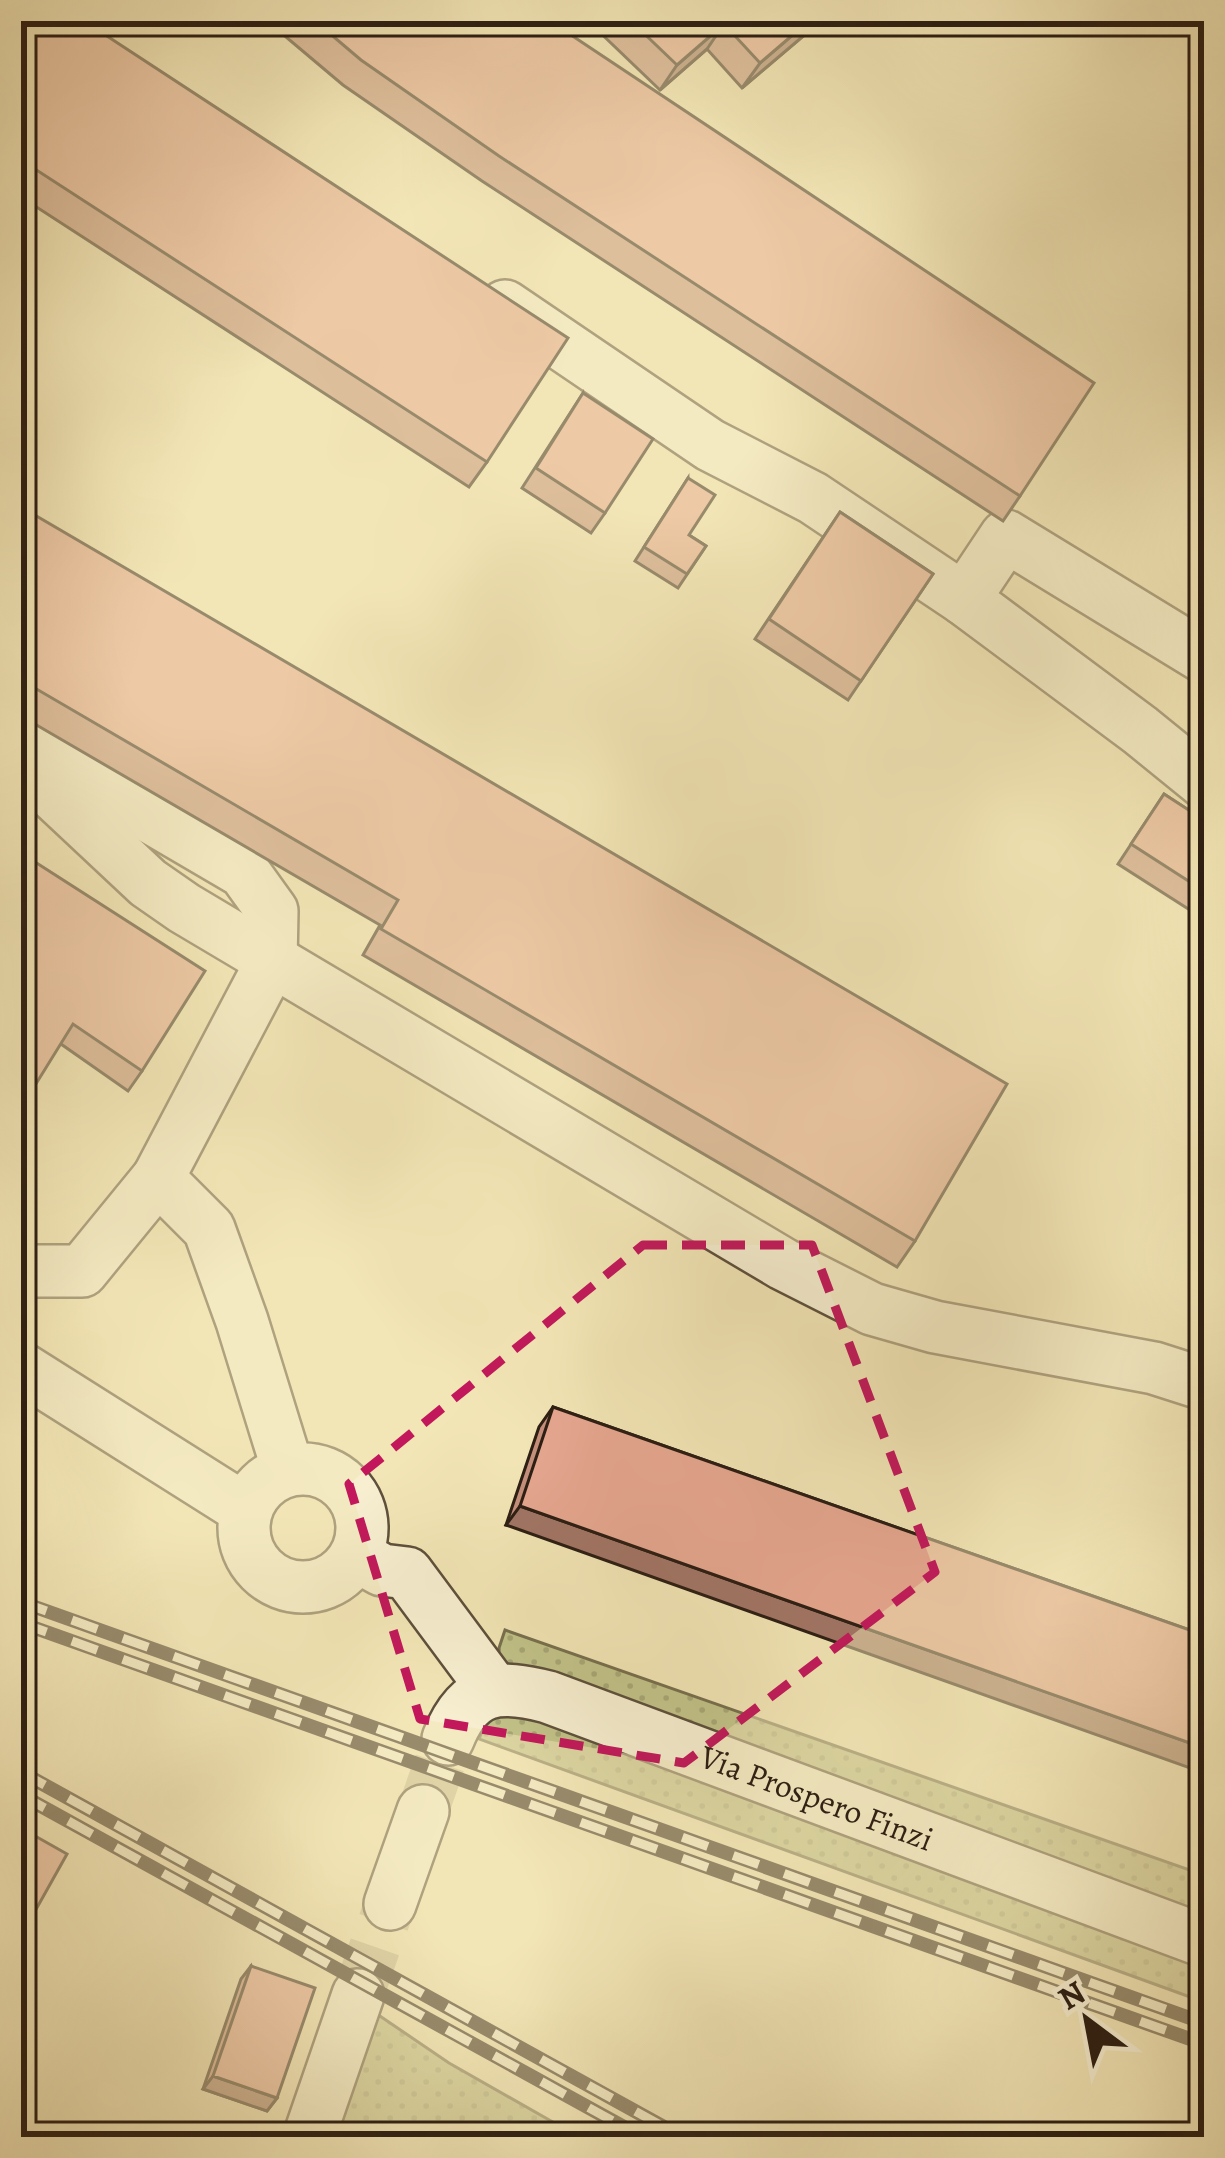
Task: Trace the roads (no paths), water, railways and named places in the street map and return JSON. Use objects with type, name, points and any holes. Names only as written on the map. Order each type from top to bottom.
[{"type":"street","points":[[466,279],[710,445],[813,498],[964,599],[1204,782]]},
{"type":"street","points":[[964,599],[1006,536],[1204,657]]},
{"type":"street","points":[[21,741],[244,872],[272,911],[271,963],[158,1178],[82,1271],[21,1267]]},
{"type":"street","points":[[21,764],[148,884],[271,963],[783,1264],[872,1309],[934,1327],[1154,1368],[1204,1384]]},
{"type":"street","points":[[158,1178],[209,1229],[288,1470]]},
{"type":"street","points":[[21,1368],[246,1510]]},
{"type":"street","points":[[288,1470],[326,1473],[356,1498],[362,1517],[357,1556],[344,1572],[309,1588],[271,1579],[256,1566],[243,1529],[255,1492],[288,1470]]},
{"type":"street","points":[[357,1556],[382,1570],[407,1573],[494,1690],[464,1708],[448,1738]]},
{"type":"street","name":"Via Prospero Finzi","points":[[494,1690],[548,1697],[1204,1941]]},
{"type":"street","points":[[390,1904],[423,1811]]},
{"type":"street","points":[[309,2137],[358,1995]]},
{"type":"tunnel","points":[[423,1811],[448,1739]]},
{"type":"tunnel","points":[[358,1995],[390,1904]]},
{"type":"railway","points":[[21,1602],[1204,2023]]},
{"type":"railway","points":[[21,1623],[1204,2044]]},
{"type":"railway","points":[[21,1772],[682,2137]]},
{"type":"railway","points":[[21,1795],[642,2137]]}]
